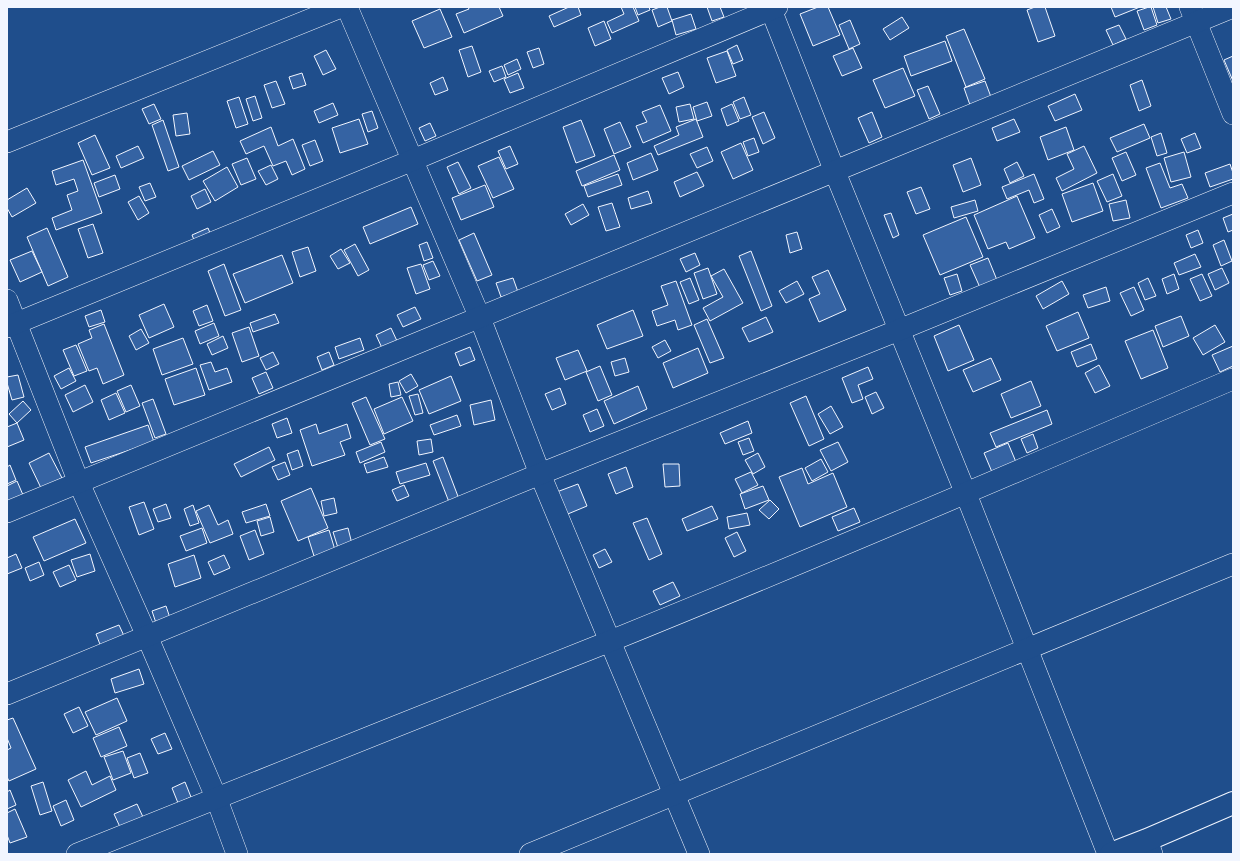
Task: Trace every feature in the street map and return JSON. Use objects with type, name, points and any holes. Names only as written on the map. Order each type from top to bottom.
[{"type":"street","points":[[7,142],[341,7]]},
{"type":"street","points":[[347,7],[480,318],[540,474],[609,642],[700,854]]},
{"type":"street","points":[[7,512],[835,172],[1193,15],[1233,7]]},
{"type":"street","points":[[11,325],[413,160],[773,8],[835,172],[966,494],[1109,854],[1150,847],[1233,803]]},
{"type":"street","points":[[1193,15],[1233,114]]},
{"type":"street","points":[[7,694],[540,474],[899,330],[1233,193]]},
{"type":"street","points":[[7,300],[11,325],[216,797],[237,854]]},
{"type":"street","points":[[77,854],[216,797],[609,642],[966,494],[1233,379]]},
{"type":"street","points":[[530,854],[1233,564]]},
{"type":"building","points":[[468,7],[499,7],[503,16],[464,33],[456,14],[469,9]]},
{"type":"building","points":[[569,7],[578,7],[581,15],[554,27],[549,16]]},
{"type":"building","points":[[621,7],[633,7],[639,21],[612,33],[607,22],[624,14]]},
{"type":"building","points":[[635,7],[649,7],[650,10],[638,15]]},
{"type":"building","points":[[660,7],[667,7],[672,21],[658,27],[652,10]]},
{"type":"building","points":[[707,7],[720,7],[724,17],[712,21]]},
{"type":"building","points":[[818,7],[828,7],[840,35],[813,46],[800,14]]},
{"type":"building","points":[[1035,7],[1045,7],[1055,36],[1038,42],[1027,10]]},
{"type":"building","points":[[1111,7],[1140,7],[1115,17]]},
{"type":"building","points":[[1151,7],[1157,25],[1144,30],[1137,11]]},
{"type":"building","points":[[1153,7],[1166,7],[1171,19],[1158,23]]},
{"type":"building","points":[[440,9],[452,37],[424,48],[412,21]]},
{"type":"building","points":[[691,14],[696,29],[676,35],[672,20]]},
{"type":"building","points":[[902,17],[909,28],[890,40],[883,29]]},
{"type":"building","points":[[850,20],[860,44],[849,49],[839,25]]},
{"type":"building","points":[[604,21],[611,39],[595,46],[588,28]]},
{"type":"building","points":[[1119,25],[1126,39],[1113,45],[1106,30]]},
{"type":"building","points":[[964,29],[985,79],[966,87],[946,36]]},
{"type":"building","points":[[945,41],[952,61],[911,76],[904,56]]},
{"type":"building","points":[[737,45],[743,60],[733,64],[727,50]]},
{"type":"building","points":[[472,46],[481,72],[468,77],[459,50]]},
{"type":"building","points":[[539,48],[544,64],[533,68],[527,52]]},
{"type":"building","points":[[853,48],[862,68],[842,76],[833,56]]},
{"type":"building","points":[[326,50],[336,69],[323,75],[314,56]]},
{"type":"building","points":[[727,51],[736,76],[716,83],[707,58]]},
{"type":"building","points":[[1233,56],[1233,81],[1224,60]]},
{"type":"building","points":[[517,59],[521,69],[508,75],[504,65]]},
{"type":"building","points":[[502,66],[506,77],[494,82],[489,71]]},
{"type":"building","points":[[903,68],[915,96],[885,108],[873,80]]},
{"type":"building","points":[[678,72],[684,87],[669,94],[662,78]]},
{"type":"building","points":[[302,73],[306,85],[293,89],[289,77]]},
{"type":"building","points":[[518,73],[524,88],[510,93],[504,79]]},
{"type":"building","points":[[443,77],[448,90],[435,95],[430,83]]},
{"type":"building","points":[[1142,80],[1151,106],[1139,111],[1130,85]]},
{"type":"building","points":[[276,81],[285,104],[272,108],[264,85]]},
{"type":"building","points":[[985,81],[991,97],[970,105],[964,88]]},
{"type":"building","points":[[928,86],[940,114],[929,119],[917,90]]},
{"type":"building","points":[[1075,94],[1082,110],[1055,121],[1048,106]]},
{"type":"building","points":[[255,96],[262,118],[253,121],[246,99]]},
{"type":"building","points":[[239,97],[248,124],[236,128],[227,101]]},
{"type":"building","points":[[744,97],[751,115],[740,119],[733,102]]},
{"type":"building","points":[[707,102],[712,116],[697,121],[693,107]]},
{"type":"building","points":[[333,103],[338,115],[319,123],[314,111]]},
{"type":"building","points":[[154,104],[161,119],[149,124],[142,109]]},
{"type":"building","points":[[690,104],[694,119],[679,122],[676,107]]},
{"type":"building","points":[[732,104],[739,121],[727,126],[721,109]]},
{"type":"building","points":[[660,105],[671,131],[643,143],[636,126],[647,122],[642,112]]},
{"type":"building","points":[[372,111],[378,128],[368,132],[362,114]]},
{"type":"building","points":[[764,112],[775,138],[763,144],[752,117]]},
{"type":"building","points":[[872,112],[882,137],[869,143],[858,118]]},
{"type":"building","points":[[187,113],[190,134],[176,136],[173,115]]},
{"type":"building","points":[[359,119],[368,144],[340,153],[332,128]]},
{"type":"building","points":[[696,119],[703,137],[658,155],[654,146],[679,135],[676,127]]},
{"type":"building","points":[[1014,119],[1020,132],[997,141],[992,128]]},
{"type":"building","points":[[163,120],[179,167],[168,171],[152,125]]},
{"type":"building","points":[[581,120],[595,156],[576,163],[563,127]]},
{"type":"building","points":[[620,122],[631,147],[614,154],[604,129]]},
{"type":"building","points":[[430,123],[436,136],[425,141],[419,128]]},
{"type":"building","points":[[1144,124],[1150,138],[1117,152],[1110,138]]},
{"type":"building","points":[[271,127],[278,146],[293,139],[305,169],[292,175],[286,161],[273,166],[264,146],[246,154],[240,141]]},
{"type":"building","points":[[1066,127],[1074,150],[1048,160],[1040,137]]},
{"type":"building","points":[[1161,133],[1167,153],[1157,156],[1151,137]]},
{"type":"building","points":[[1195,133],[1201,148],[1187,153],[1181,139]]},
{"type":"building","points":[[95,135],[110,168],[92,175],[78,143]]},
{"type":"building","points":[[754,138],[759,152],[748,156],[743,142]]},
{"type":"building","points":[[315,140],[323,161],[310,166],[302,145]]},
{"type":"building","points":[[741,143],[753,170],[733,179],[721,152]]},
{"type":"building","points":[[138,146],[144,158],[121,168],[116,156]]},
{"type":"building","points":[[510,146],[518,164],[506,169],[498,151]]},
{"type":"building","points":[[1084,146],[1097,173],[1062,191],[1056,178],[1074,169],[1067,154]]},
{"type":"building","points":[[707,147],[713,161],[697,168],[690,154]]},
{"type":"building","points":[[213,151],[220,165],[189,180],[182,166]]},
{"type":"building","points":[[1126,152],[1136,175],[1122,181],[1112,158]]},
{"type":"building","points":[[1184,152],[1191,177],[1171,182],[1164,158]]},
{"type":"building","points":[[651,153],[658,170],[633,180],[627,163]]},
{"type":"building","points":[[614,155],[620,170],[582,186],[576,171]]},
{"type":"building","points":[[499,157],[514,189],[493,198],[478,166]]},
{"type":"building","points":[[247,158],[256,179],[241,185],[232,164]]},
{"type":"building","points":[[971,158],[981,185],[963,192],[953,165]]},
{"type":"building","points":[[83,160],[102,213],[56,230],[52,218],[72,210],[67,195],[78,191],[74,179],[56,185],[52,171]]},
{"type":"building","points":[[458,162],[471,188],[459,194],[447,167]]},
{"type":"building","points":[[1017,162],[1024,176],[1010,183],[1004,169]]},
{"type":"building","points":[[1160,163],[1170,188],[1182,184],[1188,198],[1161,208],[1146,168]]},
{"type":"building","points":[[1230,164],[1233,179],[1210,187],[1205,173]]},
{"type":"building","points":[[271,165],[278,179],[266,185],[258,171]]},
{"type":"building","points":[[227,167],[238,187],[215,201],[203,181]]},
{"type":"building","points":[[697,172],[704,186],[680,197],[674,182]]},
{"type":"building","points":[[618,174],[622,185],[588,197],[584,186]]},
{"type":"building","points":[[1034,174],[1044,199],[1034,203],[1029,190],[1007,199],[1002,187]]},
{"type":"building","points":[[1113,174],[1122,196],[1107,202],[1097,181]]},
{"type":"building","points":[[115,175],[120,189],[99,197],[94,183]]},
{"type":"building","points":[[150,183],[156,197],[145,201],[139,187]]},
{"type":"building","points":[[1093,183],[1103,211],[1072,222],[1062,194]]},
{"type":"building","points":[[485,185],[494,207],[461,220],[452,198]]},
{"type":"building","points":[[921,187],[930,209],[916,214],[907,192]]},
{"type":"building","points":[[27,188],[36,203],[12,217],[7,208],[7,200]]},
{"type":"building","points":[[205,189],[211,202],[197,209],[191,196]]},
{"type":"building","points":[[648,191],[652,203],[631,209],[628,198]]},
{"type":"building","points":[[139,196],[149,213],[138,220],[128,202]]},
{"type":"building","points":[[1017,196],[1035,238],[1009,249],[1006,242],[988,249],[974,215]]},
{"type":"building","points":[[975,200],[978,211],[954,218],[951,207]]},
{"type":"building","points":[[1126,200],[1130,218],[1113,221],[1109,204]]},
{"type":"building","points":[[612,203],[620,227],[606,231],[598,207]]},
{"type":"building","points":[[583,204],[589,215],[571,225],[565,214]]},
{"type":"building","points":[[411,207],[418,224],[370,244],[363,227]]},
{"type":"building","points":[[1052,209],[1060,227],[1047,233],[1039,215]]},
{"type":"building","points":[[891,213],[899,235],[893,238],[884,215]]},
{"type":"building","points":[[1233,214],[1233,230],[1228,232],[1223,218]]},
{"type":"building","points":[[966,217],[983,257],[940,275],[923,235]]},
{"type":"building","points":[[93,224],[103,253],[88,258],[78,229]]},
{"type":"building","points":[[47,228],[68,277],[48,286],[27,237]]},
{"type":"building","points":[[208,228],[212,238],[196,245],[192,235]]},
{"type":"building","points":[[1198,230],[1203,243],[1191,248],[1186,235]]},
{"type":"building","points":[[797,232],[802,249],[790,253],[786,235]]},
{"type":"building","points":[[474,233],[492,275],[477,281],[459,240]]},
{"type":"building","points":[[1224,240],[1232,261],[1221,266],[1213,245]]},
{"type":"building","points":[[427,242],[433,258],[424,261],[419,245]]},
{"type":"building","points":[[355,244],[369,270],[358,276],[344,250]]},
{"type":"building","points":[[308,247],[316,271],[300,277],[292,252]]},
{"type":"building","points":[[341,249],[350,263],[338,269],[330,256]]},
{"type":"building","points":[[32,251],[42,272],[20,282],[10,260]]},
{"type":"building","points":[[751,251],[772,306],[761,311],[739,256]]},
{"type":"building","points":[[695,253],[700,265],[686,272],[680,259]]},
{"type":"building","points":[[1195,254],[1201,267],[1179,275],[1174,263]]},
{"type":"building","points":[[282,255],[293,283],[245,303],[233,274]]},
{"type":"building","points":[[988,258],[999,285],[982,292],[970,265]]},
{"type":"building","points":[[433,261],[440,276],[429,280],[423,265]]},
{"type":"building","points":[[224,264],[241,310],[225,316],[208,271]]},
{"type":"building","points":[[421,264],[430,289],[416,294],[407,268]]},
{"type":"building","points":[[708,268],[717,294],[703,299],[694,273]]},
{"type":"building","points":[[1222,268],[1229,283],[1215,290],[1208,274]]},
{"type":"building","points":[[724,269],[743,303],[710,321],[703,308],[723,297],[711,276]]},
{"type":"building","points":[[828,270],[846,310],[819,322],[809,299],[820,294],[812,277]]},
{"type":"building","points":[[957,274],[962,291],[950,295],[944,278]]},
{"type":"building","points":[[1174,274],[1179,289],[1167,294],[1162,279]]},
{"type":"building","points":[[1202,274],[1212,296],[1200,301],[1190,279]]},
{"type":"building","points":[[513,278],[518,292],[501,297],[496,283]]},
{"type":"building","points":[[690,278],[699,300],[689,304],[680,282]]},
{"type":"building","points":[[1148,278],[1156,296],[1145,300],[1138,283]]},
{"type":"building","points":[[676,281],[692,325],[678,330],[675,320],[657,326],[652,311],[668,305],[661,286]]},
{"type":"building","points":[[797,281],[804,294],[786,303],[779,291]]},
{"type":"building","points":[[1062,281],[1069,294],[1043,309],[1036,296]]},
{"type":"building","points":[[1106,287],[1110,301],[1088,308],[1083,295]]},
{"type":"building","points":[[1134,287],[1144,310],[1131,316],[1120,293]]},
{"type":"building","points":[[164,304],[174,327],[149,338],[139,315]]},
{"type":"building","points":[[207,305],[213,321],[199,326],[193,311]]},
{"type":"building","points":[[415,307],[421,319],[403,327],[397,315]]},
{"type":"building","points":[[101,310],[105,322],[89,327],[85,316]]},
{"type":"building","points":[[633,310],[643,336],[607,349],[597,325]]},
{"type":"building","points":[[1078,312],[1089,338],[1057,351],[1046,326]]},
{"type":"building","points":[[275,314],[279,323],[253,332],[250,323]]},
{"type":"building","points":[[1181,316],[1189,336],[1163,347],[1155,326]]},
{"type":"building","points":[[766,317],[773,332],[749,342],[742,328]]},
{"type":"building","points":[[707,319],[724,358],[710,363],[694,325]]},
{"type":"building","points":[[214,323],[219,336],[200,344],[195,331]]},
{"type":"building","points":[[104,324],[124,375],[103,384],[97,368],[89,371],[78,344],[92,338],[89,330]]},
{"type":"building","points":[[959,325],[974,360],[948,371],[934,336]]},
{"type":"building","points":[[1215,325],[1225,342],[1203,355],[1193,338]]},
{"type":"building","points":[[249,327],[259,356],[242,362],[232,333]]},
{"type":"building","points":[[391,328],[397,341],[382,348],[376,335]]},
{"type":"building","points":[[141,329],[149,343],[136,350],[129,336]]},
{"type":"building","points":[[1153,330],[1168,368],[1141,379],[1125,341]]},
{"type":"building","points":[[223,336],[228,348],[212,355],[207,344]]},
{"type":"building","points":[[183,338],[193,364],[162,375],[153,349]]},
{"type":"building","points":[[360,338],[364,350],[339,359],[335,347]]},
{"type":"building","points":[[665,340],[671,351],[658,358],[652,347]]},
{"type":"building","points":[[1091,344],[1097,359],[1077,367],[1071,352]]},
{"type":"building","points":[[76,345],[87,371],[74,376],[63,350]]},
{"type":"building","points":[[1233,346],[1233,366],[1220,372],[1212,355]]},
{"type":"building","points":[[470,347],[475,360],[460,366],[455,353]]},
{"type":"building","points":[[698,348],[708,373],[673,388],[663,363]]},
{"type":"building","points":[[578,350],[587,371],[565,380],[556,358]]},
{"type":"building","points":[[273,352],[279,364],[266,370],[260,358]]},
{"type":"building","points":[[329,352],[334,365],[322,370],[317,357]]},
{"type":"building","points":[[625,358],[629,372],[615,376],[611,362]]},
{"type":"building","points":[[991,358],[1001,380],[973,392],[963,370]]},
{"type":"building","points":[[211,362],[215,372],[227,368],[232,382],[209,390],[200,365]]},
{"type":"building","points":[[1099,365],[1110,386],[1095,393],[1085,373]]},
{"type":"building","points":[[600,366],[612,395],[598,401],[586,372]]},
{"type":"building","points":[[868,367],[873,379],[858,385],[863,399],[852,403],[842,378]]},
{"type":"building","points":[[69,368],[76,381],[61,389],[54,376]]},
{"type":"building","points":[[196,368],[205,395],[174,405],[165,379]]},
{"type":"building","points":[[266,372],[273,388],[259,394],[252,378]]},
{"type":"building","points":[[411,374],[418,386],[406,393],[399,381]]},
{"type":"building","points":[[18,375],[24,397],[12,400],[7,383],[7,377]]},
{"type":"building","points":[[451,376],[461,401],[429,414],[419,390]]},
{"type":"building","points":[[1031,381],[1041,406],[1011,418],[1001,394]]},
{"type":"building","points":[[398,382],[401,395],[391,397],[389,384]]},
{"type":"building","points":[[85,385],[93,402],[73,412],[65,395]]},
{"type":"building","points":[[131,385],[140,406],[126,412],[117,391]]},
{"type":"building","points":[[638,386],[647,409],[614,424],[604,401]]},
{"type":"building","points":[[560,388],[566,404],[552,410],[545,394]]},
{"type":"building","points":[[876,392],[884,408],[872,414],[865,397]]},
{"type":"building","points":[[116,393],[125,413],[109,420],[101,400]]},
{"type":"building","points":[[418,394],[423,413],[415,415],[409,396]]},
{"type":"building","points":[[806,396],[824,439],[809,446],[790,403]]},
{"type":"building","points":[[366,397],[385,439],[370,445],[352,403]]},
{"type":"building","points":[[402,397],[413,421],[384,434],[374,409]]},
{"type":"building","points":[[153,399],[166,434],[155,438],[142,403]]},
{"type":"building","points":[[491,400],[495,420],[474,425],[470,405]]},
{"type":"building","points":[[23,401],[31,410],[17,423],[9,414]]},
{"type":"building","points":[[831,406],[843,427],[830,434],[818,414]]},
{"type":"building","points":[[597,409],[604,426],[590,432],[583,415]]},
{"type":"building","points":[[1047,410],[1052,424],[996,447],[990,433]]},
{"type":"building","points":[[457,415],[461,426],[434,435],[430,425]]},
{"type":"building","points":[[287,418],[292,433],[277,438],[272,424]]},
{"type":"building","points":[[748,421],[752,433],[725,444],[720,433]]},
{"type":"building","points":[[17,423],[24,440],[7,447],[7,427]]},
{"type":"building","points":[[316,424],[319,434],[347,424],[351,438],[340,442],[345,455],[312,466],[300,430]]},
{"type":"building","points":[[148,425],[154,442],[91,463],[85,447]]},
{"type":"building","points":[[1033,434],[1038,448],[1027,453],[1021,439]]},
{"type":"building","points":[[749,438],[754,451],[743,455],[738,442]]},
{"type":"building","points":[[431,439],[433,452],[419,455],[417,441]]},
{"type":"building","points":[[381,442],[385,452],[360,463],[356,452]]},
{"type":"building","points":[[838,442],[848,462],[831,471],[820,450]]},
{"type":"building","points":[[1008,443],[1016,462],[992,472],[984,453]]},
{"type":"building","points":[[269,447],[275,460],[241,477],[234,464]]},
{"type":"building","points":[[298,450],[303,466],[292,470],[287,454]]},
{"type":"building","points":[[49,453],[62,478],[41,488],[29,463]]},
{"type":"building","points":[[758,453],[765,467],[753,474],[745,460]]},
{"type":"building","points":[[384,457],[388,467],[367,473],[364,464]]},
{"type":"building","points":[[443,457],[459,499],[449,502],[433,461]]},
{"type":"building","points":[[821,459],[828,472],[812,481],[805,468]]},
{"type":"building","points":[[285,462],[290,475],[278,480],[272,467]]},
{"type":"building","points":[[426,463],[430,475],[400,484],[396,472]]},
{"type":"building","points":[[663,464],[679,464],[680,486],[665,487]]},
{"type":"building","points":[[10,465],[16,480],[7,484],[7,467]]},
{"type":"building","points":[[626,467],[633,487],[616,494],[608,474]]},
{"type":"building","points":[[802,468],[808,484],[833,473],[847,507],[800,527],[779,477]]},
{"type":"building","points":[[751,472],[758,485],[742,493],[735,479]]},
{"type":"building","points":[[17,481],[23,495],[7,502],[7,486]]},
{"type":"building","points":[[578,484],[587,506],[563,516],[554,493]]},
{"type":"building","points":[[404,485],[409,496],[397,501],[392,490]]},
{"type":"building","points":[[763,486],[769,500],[745,509],[740,494]]},
{"type":"building","points":[[311,488],[328,528],[298,541],[281,501]]},
{"type":"building","points":[[334,498],[337,513],[324,516],[321,501]]},
{"type":"building","points":[[770,500],[779,509],[769,519],[759,510]]},
{"type":"building","points":[[144,502],[154,529],[139,535],[129,507]]},
{"type":"building","points":[[166,504],[171,518],[158,522],[153,509]]},
{"type":"building","points":[[266,504],[270,516],[246,523],[242,512]]},
{"type":"building","points":[[193,505],[199,523],[190,526],[184,509]]},
{"type":"building","points":[[209,505],[218,525],[228,520],[233,534],[210,543],[196,511]]},
{"type":"building","points":[[712,506],[718,519],[687,531],[682,519]]},
{"type":"building","points":[[854,508],[860,522],[838,531],[832,517]]},
{"type":"building","points":[[747,513],[750,525],[729,529],[727,517]]},
{"type":"building","points":[[270,517],[274,532],[261,536],[257,521]]},
{"type":"building","points":[[647,518],[662,554],[649,560],[633,523]]},
{"type":"building","points":[[75,519],[86,543],[44,561],[33,537]]},
{"type":"building","points":[[202,528],[207,543],[186,551],[180,536]]},
{"type":"building","points":[[348,528],[352,544],[338,548],[333,532]]},
{"type":"building","points":[[255,530],[264,554],[249,560],[240,536]]},
{"type":"building","points":[[329,530],[335,550],[314,556],[308,537]]},
{"type":"building","points":[[737,532],[746,551],[734,557],[725,538]]},
{"type":"building","points":[[605,549],[612,562],[599,568],[593,555]]},
{"type":"building","points":[[16,554],[22,568],[7,574],[7,558]]},
{"type":"building","points":[[90,554],[95,571],[77,577],[71,560]]},
{"type":"building","points":[[194,555],[201,578],[175,587],[168,564]]},
{"type":"building","points":[[224,555],[230,568],[214,575],[208,562]]},
{"type":"building","points":[[39,562],[44,575],[30,581],[25,568]]},
{"type":"building","points":[[69,565],[76,580],[60,587],[53,572]]},
{"type":"building","points":[[673,582],[680,596],[660,605],[653,591]]},
{"type":"building","points":[[166,606],[170,618],[156,623],[152,611]]},
{"type":"building","points":[[119,625],[125,638],[101,647],[96,634]]},
{"type":"building","points":[[139,669],[144,684],[115,693],[111,679]]},
{"type":"building","points":[[117,698],[127,721],[96,735],[85,712]]},
{"type":"building","points":[[79,707],[88,726],[73,733],[64,714]]},
{"type":"building","points":[[13,718],[36,769],[9,781],[7,777],[7,750],[11,748],[7,738],[7,720]]},
{"type":"building","points":[[119,727],[127,746],[101,757],[93,738]]},
{"type":"building","points":[[165,733],[172,749],[158,754],[151,739]]},
{"type":"building","points":[[123,751],[131,773],[113,780],[104,757]]},
{"type":"building","points":[[140,753],[148,773],[134,778],[127,758]]},
{"type":"building","points":[[86,771],[92,785],[110,776],[116,790],[81,807],[68,780]]},
{"type":"building","points":[[43,782],[52,811],[40,815],[31,786]]},
{"type":"building","points":[[185,782],[191,797],[178,803],[172,788]]},
{"type":"building","points":[[10,790],[16,805],[7,809],[7,792]]},
{"type":"building","points":[[66,800],[74,820],[61,826],[53,806]]},
{"type":"building","points":[[137,804],[143,817],[120,827],[114,814]]},
{"type":"building","points":[[15,809],[27,837],[10,843],[7,835],[7,813]]}]
